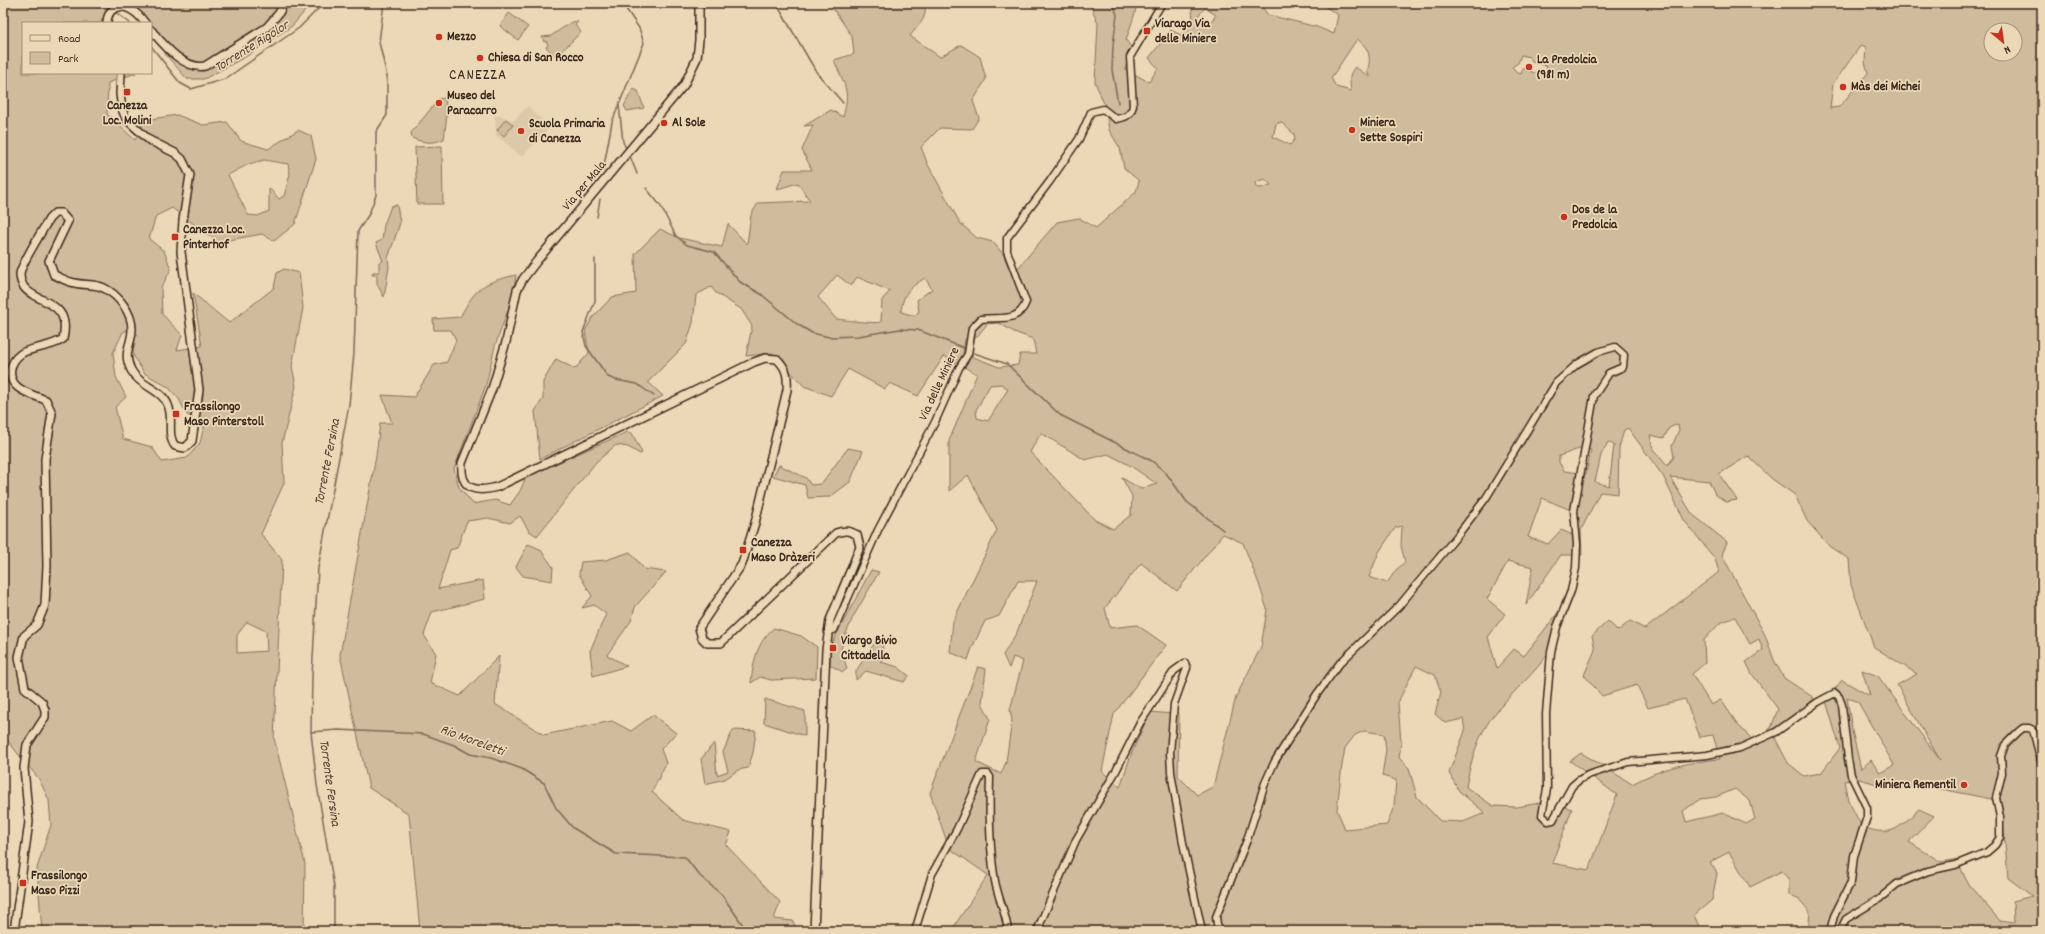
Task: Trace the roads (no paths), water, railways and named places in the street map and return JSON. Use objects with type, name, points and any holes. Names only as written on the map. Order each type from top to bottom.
[{"type":"main road","points":[[152,31],[186,64],[196,67],[205,66],[214,62],[267,27],[279,13],[284,3]]},
{"type":"main road","name":"Via per Mala","points":[[699,3],[699,40],[697,58],[684,85],[523,279],[517,290],[506,342],[492,389],[462,463],[461,474],[466,484],[475,490],[497,487],[754,362],[765,358],[778,358],[785,366],[788,375],[787,390],[755,523],[742,564],[700,628],[702,638],[707,643],[721,643],[836,533],[843,530],[857,535],[860,547],[830,620],[828,630]]},
{"type":"main road","points":[[108,19],[113,10],[120,7],[131,9],[145,22]]},
{"type":"main road","points":[[14,931],[29,822],[24,768],[27,745],[45,717],[45,710],[42,702],[25,688],[19,657],[24,636],[37,625],[45,605],[47,566],[45,459],[52,413],[46,400],[19,389],[12,382],[9,373],[15,359],[24,352],[53,346],[63,339],[65,320],[61,313],[56,307],[31,293],[22,285],[20,272],[49,219],[55,213],[61,213],[68,221],[49,261],[54,275],[71,283],[96,285],[104,288],[124,304],[132,320],[127,350],[132,370],[141,382],[156,390],[168,404],[171,412],[171,437],[175,446],[184,448],[192,441],[199,390],[181,252],[183,220],[190,175],[182,159],[175,153],[149,140],[126,119],[122,109],[120,94],[121,74]]},
{"type":"main road","points":[[814,931],[828,630]]},
{"type":"street","name":"Via delle Miniere","points":[[828,630],[834,630],[878,530],[935,422],[959,368],[968,354],[972,328],[981,319],[1018,315],[1023,309],[1026,302],[1007,251],[1007,238],[1050,181],[1079,139],[1091,112],[1103,109],[1116,119],[1126,117],[1131,113],[1133,106],[1130,57],[1162,3]]},
{"type":"street","points":[[1218,931],[1216,917],[1246,840],[1265,783],[1275,761],[1317,694],[1340,663],[1399,606],[1457,536],[1493,486],[1556,383],[1577,364],[1598,352],[1615,347],[1624,355],[1623,367],[1609,373],[1594,396],[1574,511],[1577,544],[1576,568],[1571,591],[1557,627],[1551,652],[1546,714],[1547,789],[1542,815],[1548,821],[1553,820],[1572,786],[1588,775],[1628,762],[1707,755],[1740,748],[1776,732],[1818,702],[1835,693],[1840,697],[1842,705],[1851,775],[1864,802],[1867,817],[1857,844],[1851,882],[1834,916],[1830,931]]},
{"type":"street","points":[[1037,931],[1076,840],[1116,771],[1140,723],[1174,671],[1185,663],[1187,668],[1174,704],[1171,732],[1171,766],[1183,843],[1202,931]]},
{"type":"street","points":[[1840,931],[1846,919],[1879,899],[1897,884],[1928,871],[1955,865],[1987,852],[1996,846],[2000,837],[2000,817],[1996,798],[2002,773],[2001,756],[2005,745],[2023,728],[2033,730],[2042,765]]},
{"type":"street","points":[[915,931],[932,874],[957,829],[982,774],[988,774],[990,777],[989,822],[995,883],[1007,921],[1008,931]]},
{"type":"waterway","name":"Torrente Rigolor","points":[[103,3],[110,8]]},
{"type":"waterway","name":"Torrente Rigolor","points":[[152,47],[180,83],[191,89],[225,79],[299,28],[324,3]]},
{"type":"waterway","name":"Torrente Fersina","points":[[334,931],[334,887],[317,785],[311,732],[312,676],[318,568],[349,405],[354,353],[358,231],[369,214],[376,195],[376,132],[387,115],[387,76],[379,42],[384,3]]},
{"type":"waterway","points":[[603,171],[612,122],[644,43],[639,28],[622,3]]},
{"type":"waterway","points":[[776,3],[817,73],[843,103]]},
{"type":"waterway","points":[[1113,3],[1117,15],[1113,45],[1112,70],[1118,103]]},
{"type":"waterway","name":"Torrente Rigolor","points":[[114,11],[129,22]]},
{"type":"waterway","points":[[619,105],[623,142],[626,148]]},
{"type":"waterway","points":[[630,156],[637,174]]},
{"type":"waterway","points":[[646,188],[660,205],[676,236],[687,245],[714,252],[740,282],[761,294],[797,324],[812,333],[829,337],[858,336],[900,329],[918,330],[964,348]]},
{"type":"waterway","points":[[597,217],[600,199]]},
{"type":"waterway","points":[[595,259],[595,301],[583,332],[586,346],[608,377],[637,384],[654,396]]},
{"type":"waterway","points":[[974,353],[1007,364],[1060,415],[1152,461],[1166,473],[1187,502],[1223,530]]},
{"type":"waterway","name":"Rio Moreletti","points":[[311,732],[338,730],[423,734],[454,745],[470,754],[491,758],[522,769],[544,783],[556,808],[573,828],[616,854],[685,857],[700,876],[722,895],[747,931]]},
{"type":"place","name":"Viarago Via delle Miniere","points":[[1147,31]]},
{"type":"place","name":"Mezzo","points":[[439,37]]},
{"type":"place","name":"Chiesa di San Rocco","points":[[480,58]]},
{"type":"place","name":"La Predolcia (981 m)","points":[[1529,67]]},
{"type":"place","name":"Màs dei Michei","points":[[1843,87]]},
{"type":"place","name":"Canezza Loc. Molini","points":[[127,92]]},
{"type":"place","name":"Museo del Paracarro","points":[[439,103]]},
{"type":"place","name":"Al Sole","points":[[664,123]]},
{"type":"place","name":"Miniera Sette Sospiri","points":[[1352,130]]},
{"type":"place","name":"Scuola Primaria di Canezza","points":[[521,131]]},
{"type":"place","name":"Dos de la Predolcia","points":[[1564,217]]},
{"type":"place","name":"Canezza Loc. Pinterhof","points":[[175,237]]},
{"type":"place","name":"Frassilongo Maso Pinterstoll","points":[[176,414]]},
{"type":"place","name":"Canezza Maso Dràzeri","points":[[743,550]]},
{"type":"place","name":"Viargo Bivio Cittadella","points":[[833,648]]},
{"type":"place","name":"Miniera Rementil","points":[[1964,785]]},
{"type":"place","name":"Frassilongo Maso Pizzi","points":[[23,883]]},
{"type":"district","name":"CANEZZA","points":[[478,76]]}]
